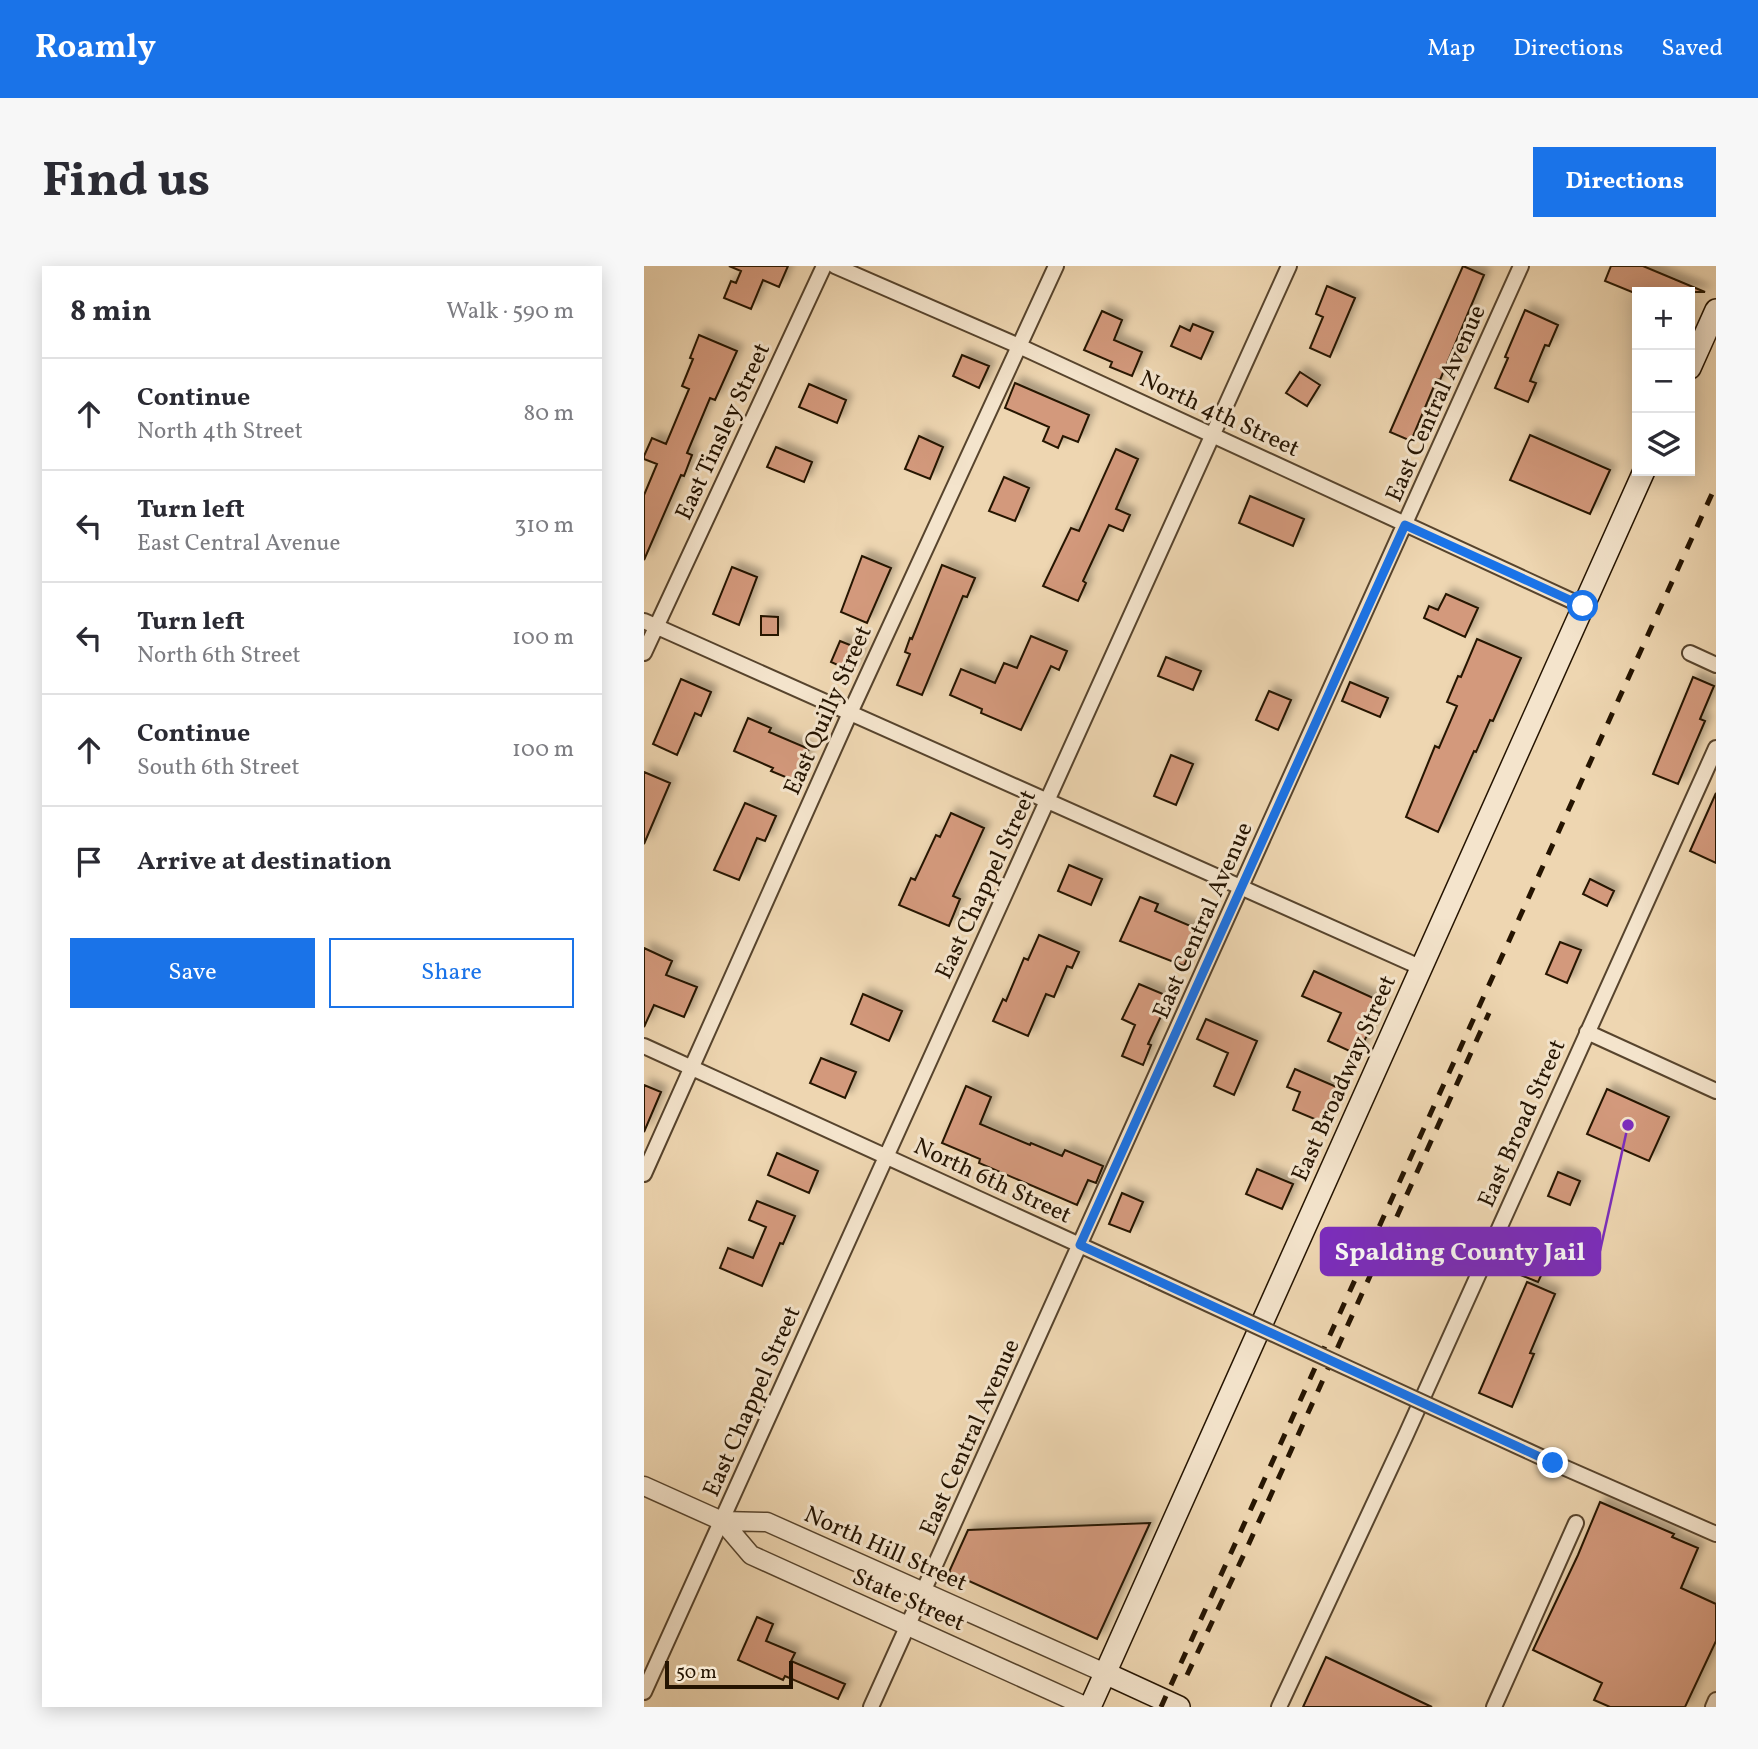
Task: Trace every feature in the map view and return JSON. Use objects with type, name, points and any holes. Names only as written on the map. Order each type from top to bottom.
[{"type":"main road","points":[[1695,357],[1716,310]]},
{"type":"main road","name":"East Broadway Street","points":[[1088,1707],[1642,476]]},
{"type":"main road","points":[[1105,1673],[1179,1707]]},
{"type":"street","name":"East Tinsley Street","points":[[644,653],[650,624],[824,266]]},
{"type":"street","name":"North 4th Street","points":[[835,266],[1213,434],[1583,606]]},
{"type":"street","name":"East Quilly Street","points":[[644,1174],[850,713],[1056,266]]},
{"type":"street","name":"East Chappel Street","points":[[644,1692],[1289,266]]},
{"type":"street","name":"East Central Avenue","points":[[872,1707],[1521,266]]},
{"type":"street","points":[[650,624],[1422,968]]},
{"type":"street","points":[[1690,653],[1716,665]]},
{"type":"street","name":"East Broad Street","points":[[1279,1707],[1405,1437],[1716,748]]},
{"type":"street","points":[[1587,1032],[1716,1091]]},
{"type":"street","name":"North 6th Street","points":[[644,1046],[1447,1412],[1553,1463],[1716,1534]]},
{"type":"street","name":"North Hill Street","points":[[644,1486],[722,1521],[767,1522],[1105,1673]]},
{"type":"street","name":"State Street","points":[[722,1521],[751,1555],[1088,1707]]},
{"type":"street","points":[[1494,1707],[1576,1523]]},
{"type":"street","points":[[1713,1707],[1716,1700]]},
{"type":"building","points":[[729,266],[788,266],[779,287],[763,280],[751,309],[724,298],[731,281],[736,283],[741,271]]},
{"type":"building","points":[[1463,266],[1484,275],[1411,441],[1390,432]]},
{"type":"building","points":[[1611,266],[1643,266],[1693,287],[1632,287],[1632,292],[1605,281]]},
{"type":"building","points":[[1327,286],[1355,298],[1330,357],[1310,348],[1323,317],[1316,314]]},
{"type":"building","points":[[1525,310],[1558,325],[1549,346],[1545,345],[1530,381],[1536,383],[1528,402],[1495,388]]},
{"type":"building","points":[[1102,311],[1122,320],[1114,340],[1142,352],[1132,376],[1110,367],[1112,362],[1084,350]]},
{"type":"building","points":[[1193,324],[1213,332],[1201,359],[1171,346],[1180,326],[1190,331]]},
{"type":"building","points":[[699,335],[737,351],[715,400],[710,398],[687,453],[692,455],[684,476],[681,475],[644,560],[644,495],[657,464],[644,459],[644,456],[652,438],[666,444],[689,389],[682,386]]},
{"type":"building","points":[[962,355],[989,366],[979,388],[953,376]]},
{"type":"building","points":[[1300,372],[1320,385],[1307,406],[1286,393]]},
{"type":"building","points":[[1015,383],[1089,415],[1078,442],[1063,436],[1058,448],[1043,441],[1049,427],[1005,408]]},
{"type":"building","points":[[809,384],[846,400],[837,423],[799,407]]},
{"type":"building","points":[[1530,435],[1610,470],[1590,514],[1510,480]]},
{"type":"building","points":[[919,436],[943,447],[930,479],[905,469]]},
{"type":"building","points":[[776,447],[812,462],[804,482],[767,467]]},
{"type":"building","points":[[1116,449],[1138,459],[1116,509],[1130,515],[1123,531],[1109,525],[1083,581],[1086,583],[1078,601],[1043,586],[1071,528],[1079,531]]},
{"type":"building","points":[[1004,477],[1029,488],[1015,521],[989,511]]},
{"type":"building","points":[[1250,496],[1304,519],[1293,546],[1239,523]]},
{"type":"building","points":[[862,556],[891,568],[867,623],[841,612]]},
{"type":"building","points":[[942,565],[975,578],[967,597],[963,596],[922,695],[897,685],[910,654],[905,652],[910,638],[912,639]]},
{"type":"building","points":[[732,567],[757,577],[739,625],[713,614]]},
{"type":"building","points":[[1446,594],[1478,608],[1465,637],[1424,618],[1429,606],[1438,610]]},
{"type":"building","points":[[761,616],[778,617],[778,635],[761,635]]},
{"type":"building","points":[[1031,636],[1067,651],[1059,670],[1051,666],[1021,730],[981,713],[982,709],[950,695],[961,669],[995,683],[1004,663],[1017,668]]},
{"type":"building","points":[[1477,639],[1521,658],[1493,721],[1490,720],[1476,752],[1474,751],[1438,832],[1406,817],[1435,746],[1439,748],[1457,706],[1447,702]]},
{"type":"building","points":[[840,641],[860,649],[851,671],[831,662]]},
{"type":"building","points":[[1166,657],[1201,671],[1193,690],[1158,676]]},
{"type":"building","points":[[1693,677],[1714,686],[1700,719],[1705,721],[1678,784],[1653,774]]},
{"type":"building","points":[[681,679],[711,692],[701,716],[695,713],[677,755],[653,744]]},
{"type":"building","points":[[1350,682],[1388,698],[1380,717],[1342,701]]},
{"type":"building","points":[[1269,691],[1291,700],[1278,730],[1256,720]]},
{"type":"building","points":[[748,718],[771,728],[769,732],[809,749],[795,781],[734,751]]},
{"type":"building","points":[[1171,755],[1193,764],[1176,805],[1154,796]]},
{"type":"building","points":[[644,772],[670,783],[644,844]]},
{"type":"building","points":[[1716,793],[1716,863],[1690,851]]},
{"type":"building","points":[[745,803],[776,816],[765,841],[757,838],[739,880],[714,870]]},
{"type":"building","points":[[951,813],[984,828],[953,896],[960,899],[949,926],[899,905],[911,878],[915,880],[936,835],[940,837]]},
{"type":"building","points":[[1069,865],[1102,879],[1091,905],[1058,891]]},
{"type":"building","points":[[1590,879],[1614,891],[1607,906],[1583,894]]},
{"type":"building","points":[[1140,897],[1158,904],[1155,911],[1200,930],[1184,966],[1120,941]]},
{"type":"building","points":[[1039,935],[1079,952],[1072,968],[1067,966],[1054,997],[1046,994],[1028,1036],[993,1021],[1003,999],[1006,1001],[1024,958],[1028,960]]},
{"type":"building","points":[[1560,942],[1581,950],[1567,983],[1546,974]]},
{"type":"building","points":[[644,948],[672,961],[666,975],[697,987],[684,1017],[654,1005],[644,1027]]},
{"type":"building","points":[[1314,971],[1382,1002],[1358,1055],[1328,1041],[1341,1013],[1302,996]]},
{"type":"building","points":[[1139,984],[1170,997],[1148,1044],[1151,1045],[1143,1065],[1122,1056],[1135,1025],[1122,1019]]},
{"type":"building","points":[[863,994],[902,1011],[889,1041],[851,1024]]},
{"type":"building","points":[[1206,1019],[1257,1041],[1234,1095],[1214,1086],[1228,1053],[1197,1039]]},
{"type":"building","points":[[821,1058],[856,1072],[845,1098],[810,1083]]},
{"type":"building","points":[[1295,1069],[1339,1088],[1324,1123],[1293,1110],[1300,1092],[1287,1087]]},
{"type":"building","points":[[644,1085],[661,1092],[644,1132]]},
{"type":"building","points":[[966,1086],[991,1097],[980,1124],[1062,1156],[1065,1150],[1103,1166],[1096,1183],[1088,1180],[1077,1205],[979,1163],[980,1159],[942,1143]]},
{"type":"building","points":[[1607,1089],[1669,1117],[1649,1161],[1587,1134]]},
{"type":"building","points":[[777,1153],[818,1171],[809,1193],[768,1175]]},
{"type":"building","points":[[1257,1169],[1293,1184],[1282,1209],[1246,1194]]},
{"type":"building","points":[[1558,1172],[1580,1181],[1570,1205],[1548,1196]]},
{"type":"building","points":[[1122,1193],[1143,1202],[1130,1232],[1109,1224]]},
{"type":"building","points":[[757,1201],[795,1216],[762,1286],[720,1268],[728,1248],[753,1258],[766,1227],[749,1220]]},
{"type":"building","points":[[1516,1252],[1546,1265],[1538,1282],[1508,1270]]},
{"type":"building","points":[[1527,1282],[1555,1294],[1530,1353],[1534,1354],[1512,1407],[1479,1393]]},
{"type":"building","points":[[1600,1502],[1674,1534],[1672,1537],[1698,1548],[1681,1588],[1716,1604],[1716,1641],[1685,1707],[1610,1707],[1594,1700],[1602,1683],[1533,1650]]},
{"type":"building","points":[[1150,1523],[1097,1639],[949,1572],[968,1530]]},
{"type":"building","points":[[757,1617],[773,1624],[766,1641],[795,1653],[791,1661],[845,1684],[838,1699],[785,1676],[783,1680],[738,1660]]},
{"type":"building","points":[[1326,1657],[1432,1707],[1303,1707]]},
{"type":"railway","points":[[1161,1707],[1716,485]]},
{"type":"railway","points":[[1187,1675],[1489,1013]]},
{"type":"place","name":"Spalding County Jail","points":[[1628,1125]]},
{"type":"route","points":[[1553,1463],[1080,1245],[1405,525],[1583,606]]}]
